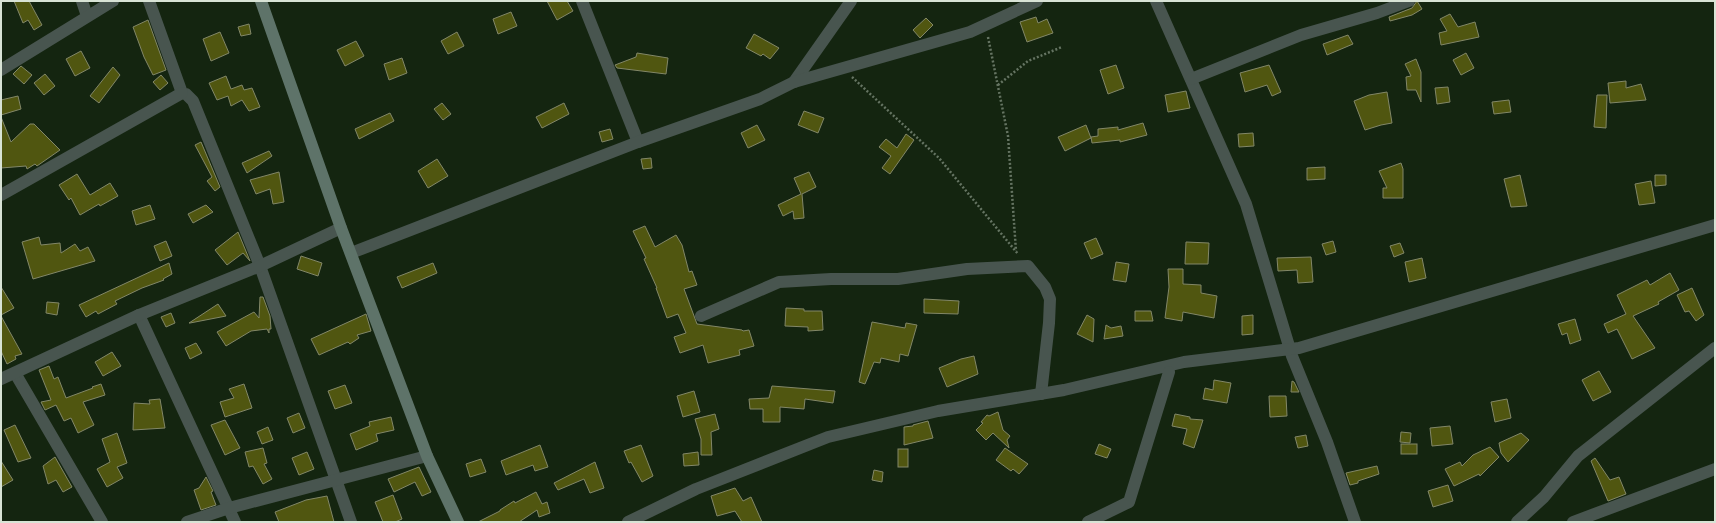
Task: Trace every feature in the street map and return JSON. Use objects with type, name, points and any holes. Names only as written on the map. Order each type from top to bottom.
[{"type":"street","points":[[82,1],[87,16]]},
{"type":"street","points":[[1,70],[113,1]]},
{"type":"street","points":[[149,1],[182,93],[186,94],[193,101],[260,266],[351,522]]},
{"type":"street","points":[[262,1],[341,228],[427,456],[458,522]]},
{"type":"street","points":[[582,1],[638,142]]},
{"type":"street","points":[[794,82],[851,1]]},
{"type":"street","points":[[1156,1],[1246,204],[1290,350],[1327,442],[1355,522]]},
{"type":"street","points":[[1191,79],[1301,35],[1377,14],[1409,1]]},
{"type":"street","points":[[351,253],[638,142],[760,99],[794,82],[970,32],[1033,2]]},
{"type":"street","points":[[1,195],[182,93]]},
{"type":"street","points":[[628,522],[696,489],[828,437],[938,411],[1064,390],[1184,362],[1299,348],[1715,225]]},
{"type":"street","points":[[1,379],[139,314],[260,266],[341,228]]},
{"type":"street","points":[[701,316],[779,282],[898,280],[967,268],[1028,266],[1045,287],[1050,299],[1049,323],[1041,394]]},
{"type":"street","points":[[139,314],[235,522]]},
{"type":"street","points":[[1517,522],[1544,497],[1578,456],[1715,348]]},
{"type":"street","points":[[1088,522],[1129,502],[1169,372]]},
{"type":"street","points":[[15,373],[102,522]]},
{"type":"street","points":[[187,522],[229,508],[337,481],[427,456]]},
{"type":"street","points":[[1573,522],[1715,469]]},
{"type":"path","points":[[986,25],[1008,136],[1016,252]]},
{"type":"path","points":[[998,85],[1028,60],[1062,47]]},
{"type":"path","points":[[843,68],[940,158],[1028,266]]},
{"type":"building","points":[[14,1],[29,1],[42,25],[34,30],[28,20],[23,23]]},
{"type":"building","points":[[547,1],[567,1],[573,11],[557,20]]},
{"type":"building","points":[[1417,1],[1422,9],[1412,15],[1390,21],[1389,17],[1412,8]]},
{"type":"building","points":[[511,12],[517,26],[498,34],[493,19]]},
{"type":"building","points":[[1450,14],[1458,27],[1475,22],[1479,37],[1441,45],[1439,33],[1447,31],[1440,19]]},
{"type":"building","points":[[1036,17],[1038,23],[1047,19],[1053,33],[1027,42],[1020,22]]},
{"type":"building","points":[[926,18],[933,25],[920,38],[913,30]]},
{"type":"building","points":[[148,20],[166,70],[153,75],[144,57],[133,27]]},
{"type":"building","points":[[249,24],[251,34],[241,36],[238,27]]},
{"type":"building","points":[[220,32],[229,53],[211,61],[203,39]]},
{"type":"building","points":[[457,32],[464,46],[448,54],[441,41]]},
{"type":"building","points":[[754,34],[779,48],[770,59],[763,54],[761,56],[746,48]]},
{"type":"building","points":[[1348,35],[1353,44],[1327,55],[1323,44]]},
{"type":"building","points":[[356,41],[364,56],[345,66],[337,50]]},
{"type":"building","points":[[81,51],[90,68],[75,76],[66,59]]},
{"type":"building","points":[[637,53],[668,58],[666,74],[617,68],[615,65],[636,57]]},
{"type":"building","points":[[1466,53],[1474,68],[1461,75],[1453,60]]},
{"type":"building","points":[[402,58],[407,73],[389,80],[384,64]]},
{"type":"building","points":[[1416,59],[1421,72],[1421,102],[1416,90],[1407,90],[1406,77],[1411,76],[1405,64]]},
{"type":"building","points":[[1116,65],[1124,88],[1108,94],[1100,70]]},
{"type":"building","points":[[1269,65],[1281,92],[1272,96],[1267,85],[1245,92],[1240,73]]},
{"type":"building","points":[[21,66],[32,75],[24,84],[13,74]]},
{"type":"building","points":[[113,67],[120,75],[99,103],[90,96]]},
{"type":"building","points":[[45,74],[55,86],[44,95],[34,83]]},
{"type":"building","points":[[161,75],[168,83],[160,90],[153,82]]},
{"type":"building","points":[[226,76],[231,89],[242,85],[244,90],[252,88],[260,107],[249,111],[242,100],[231,106],[228,96],[217,100],[209,83]]},
{"type":"building","points":[[1626,81],[1626,88],[1641,84],[1646,100],[1610,103],[1608,83]]},
{"type":"building","points":[[1448,87],[1450,102],[1437,104],[1435,88]]},
{"type":"building","points":[[1186,91],[1190,108],[1168,112],[1165,95]]},
{"type":"building","points":[[1387,92],[1392,123],[1365,130],[1354,101],[1369,95]]},
{"type":"building","points":[[1597,95],[1607,95],[1606,128],[1594,127]]},
{"type":"building","points":[[18,96],[21,109],[1,115],[1,100]]},
{"type":"building","points":[[1509,100],[1511,112],[1494,114],[1492,102]]},
{"type":"building","points":[[442,103],[451,114],[443,120],[434,109]]},
{"type":"building","points":[[564,103],[569,114],[542,128],[536,117]]},
{"type":"building","points":[[804,111],[824,118],[818,133],[798,125]]},
{"type":"building","points":[[390,113],[394,121],[359,139],[355,129]]},
{"type":"building","points":[[1,117],[11,142],[30,124],[34,124],[60,150],[37,166],[35,164],[27,169],[26,166],[1,168]]},
{"type":"building","points":[[1143,123],[1147,135],[1120,142],[1120,140],[1092,143],[1091,137],[1098,136],[1098,129],[1118,127],[1118,130]]},
{"type":"building","points":[[757,125],[765,140],[748,148],[741,133]]},
{"type":"building","points":[[1086,125],[1091,138],[1065,151],[1058,137]]},
{"type":"building","points":[[610,129],[613,139],[602,142],[599,132]]},
{"type":"building","points":[[1253,133],[1254,146],[1239,147],[1238,134]]},
{"type":"building","points":[[906,134],[914,140],[890,174],[882,168],[891,156],[879,147],[886,139],[897,148]]},
{"type":"building","points":[[201,142],[220,187],[215,191],[207,181],[212,177],[195,145]]},
{"type":"building","points":[[269,151],[272,156],[247,173],[242,163]]},
{"type":"building","points":[[651,158],[652,168],[643,169],[641,159]]},
{"type":"building","points":[[437,159],[448,176],[428,188],[418,171]]},
{"type":"building","points":[[1401,163],[1403,169],[1403,198],[1383,198],[1383,188],[1387,188],[1379,171]]},
{"type":"building","points":[[1325,167],[1325,179],[1307,180],[1307,168]]},
{"type":"building","points":[[279,172],[284,202],[273,204],[270,189],[256,194],[250,180]]},
{"type":"building","points":[[809,172],[816,187],[802,194],[804,218],[794,219],[793,211],[783,216],[778,205],[801,194],[794,178]]},
{"type":"building","points":[[77,174],[90,195],[110,183],[118,196],[100,206],[99,204],[80,215],[71,198],[69,200],[59,185]]},
{"type":"building","points":[[1520,175],[1527,206],[1511,207],[1504,179]]},
{"type":"building","points":[[1655,175],[1666,175],[1666,185],[1655,186]]},
{"type":"building","points":[[1651,181],[1655,203],[1639,205],[1635,184]]},
{"type":"building","points":[[150,205],[155,219],[136,225],[132,211]]},
{"type":"building","points":[[206,205],[213,212],[193,223],[188,214]]},
{"type":"building","points":[[645,226],[655,247],[676,235],[682,245],[689,272],[692,271],[697,285],[684,289],[697,324],[743,331],[749,330],[754,346],[739,350],[740,355],[708,363],[703,345],[680,353],[674,337],[686,333],[678,314],[667,318],[657,288],[644,259],[646,258],[633,231]]},
{"type":"building","points":[[238,232],[250,261],[243,253],[227,265],[215,250]]},
{"type":"building","points":[[39,237],[41,245],[60,243],[61,253],[75,244],[80,251],[88,247],[95,261],[33,279],[22,242]]},
{"type":"building","points":[[1096,238],[1103,254],[1091,259],[1084,243]]},
{"type":"building","points":[[166,241],[172,256],[160,261],[154,246]]},
{"type":"building","points":[[1333,241],[1336,252],[1326,255],[1322,244]]},
{"type":"building","points":[[1186,242],[1209,243],[1208,264],[1185,264]]},
{"type":"building","points":[[1400,243],[1404,253],[1394,257],[1390,246]]},
{"type":"building","points":[[301,256],[322,263],[318,276],[297,269]]},
{"type":"building","points":[[1311,257],[1313,282],[1298,283],[1297,270],[1278,271],[1277,258]]},
{"type":"building","points":[[1422,258],[1426,278],[1409,282],[1405,262]]},
{"type":"building","points":[[1116,262],[1129,264],[1126,282],[1113,280]]},
{"type":"building","points":[[169,263],[172,274],[163,279],[164,280],[142,288],[115,301],[117,304],[98,314],[96,311],[86,317],[79,305]]},
{"type":"building","points":[[433,263],[437,273],[402,288],[397,277]]},
{"type":"building","points":[[1168,269],[1183,269],[1183,284],[1201,285],[1201,293],[1217,296],[1214,318],[1183,312],[1182,321],[1165,318],[1169,287]]},
{"type":"building","points":[[1670,273],[1679,290],[1658,302],[1659,304],[1633,316],[1655,348],[1632,359],[1617,329],[1608,333],[1604,324],[1626,314],[1617,295],[1647,280],[1650,285]]},
{"type":"building","points":[[1,287],[14,308],[1,315]]},
{"type":"building","points":[[1692,288],[1704,315],[1696,321],[1689,311],[1685,312],[1677,295]]},
{"type":"building","points":[[260,297],[263,297],[270,316],[271,329],[269,329],[269,333],[267,329],[251,331],[226,346],[217,332],[254,312],[259,318]]},
{"type":"building","points":[[924,299],[959,301],[958,314],[924,313]]},
{"type":"building","points":[[47,302],[59,303],[57,315],[46,313]]},
{"type":"building","points":[[218,304],[226,316],[189,323]]},
{"type":"building","points":[[786,308],[804,309],[804,311],[822,311],[823,330],[808,331],[808,327],[785,326]]},
{"type":"building","points":[[1135,311],[1151,311],[1153,321],[1135,321]]},
{"type":"building","points":[[171,313],[175,323],[166,327],[161,317]]},
{"type":"building","points":[[366,314],[371,331],[357,335],[359,338],[350,344],[348,342],[319,355],[311,339]]},
{"type":"building","points":[[1087,315],[1094,319],[1093,342],[1077,334]]},
{"type":"building","points":[[1253,315],[1253,334],[1242,335],[1242,316]]},
{"type":"building","points":[[1,316],[22,354],[15,356],[16,359],[7,364],[1,351]]},
{"type":"building","points":[[1575,319],[1581,340],[1570,344],[1567,333],[1562,335],[1558,324]]},
{"type":"building","points":[[872,322],[905,328],[906,323],[917,325],[908,356],[900,354],[899,362],[881,358],[880,363],[874,362],[865,384],[859,382]]},
{"type":"building","points":[[1106,325],[1111,328],[1121,326],[1123,336],[1104,339]]},
{"type":"building","points":[[196,343],[202,353],[190,359],[185,348]]},
{"type":"building","points":[[112,352],[121,366],[103,376],[95,362]]},
{"type":"building","points":[[974,356],[978,374],[947,387],[939,368],[961,359]]},
{"type":"building","points":[[49,366],[54,379],[58,377],[66,398],[101,384],[105,395],[83,402],[94,425],[78,433],[71,418],[64,421],[56,405],[45,410],[41,402],[51,400],[39,370]]},
{"type":"building","points":[[1599,371],[1611,392],[1593,401],[1582,380]]},
{"type":"building","points":[[1214,380],[1231,383],[1227,403],[1203,399],[1205,388],[1213,390]]},
{"type":"building","points":[[1292,381],[1294,382],[1299,392],[1291,392]]},
{"type":"building","points":[[244,384],[252,408],[225,417],[220,402],[234,398],[229,389]]},
{"type":"building","points":[[345,385],[352,403],[335,409],[328,391]]},
{"type":"building","points":[[772,386],[835,391],[833,403],[805,399],[804,409],[780,407],[780,422],[763,422],[763,409],[750,409],[749,399],[769,398]]},
{"type":"building","points":[[694,391],[700,412],[683,417],[677,396]]},
{"type":"building","points":[[1269,396],[1286,396],[1287,416],[1270,417]]},
{"type":"building","points":[[160,399],[165,428],[133,430],[134,403],[150,404],[149,400]]},
{"type":"building","points":[[1507,399],[1511,418],[1495,422],[1491,402]]},
{"type":"building","points":[[998,412],[1003,430],[1010,436],[1007,440],[1009,448],[993,433],[986,440],[976,430],[983,423],[981,422],[987,415],[989,416]]},
{"type":"building","points":[[299,413],[305,428],[293,433],[287,418]]},
{"type":"building","points":[[715,414],[719,429],[711,432],[712,455],[701,455],[701,439],[695,419]]},
{"type":"building","points":[[1175,414],[1190,417],[1190,419],[1203,420],[1194,448],[1183,444],[1187,429],[1172,426]]},
{"type":"building","points":[[391,417],[394,430],[376,434],[378,441],[356,450],[350,434],[370,426],[369,422]]},
{"type":"building","points":[[225,420],[240,448],[225,455],[211,425]]},
{"type":"building","points":[[928,421],[933,438],[904,445],[904,427],[913,426]]},
{"type":"building","points":[[15,425],[31,458],[18,462],[4,430]]},
{"type":"building","points":[[1450,426],[1453,444],[1432,446],[1430,428]]},
{"type":"building","points":[[268,427],[273,440],[262,444],[257,432]]},
{"type":"building","points":[[1401,432],[1411,433],[1410,443],[1400,442]]},
{"type":"building","points":[[117,433],[127,463],[117,467],[123,478],[107,487],[97,469],[110,462],[102,439]]},
{"type":"building","points":[[1521,433],[1529,440],[1508,462],[1501,453],[1499,443]]},
{"type":"building","points":[[1306,435],[1308,446],[1298,448],[1295,437]]},
{"type":"building","points":[[1099,444],[1111,449],[1107,458],[1095,454]]},
{"type":"building","points":[[1401,444],[1417,444],[1417,454],[1401,454]]},
{"type":"building","points":[[540,445],[548,467],[535,471],[533,465],[506,475],[501,461]]},
{"type":"building","points":[[641,445],[653,476],[642,482],[631,462],[629,463],[624,451]]},
{"type":"building","points":[[1490,447],[1499,457],[1480,476],[1479,474],[1454,486],[1445,469],[1460,462],[1462,466],[1473,455]]},
{"type":"building","points":[[263,448],[267,463],[264,464],[272,479],[263,484],[253,466],[249,467],[245,452]]},
{"type":"building","points":[[1005,448],[1028,464],[1019,474],[1013,469],[1011,471],[996,460]]},
{"type":"building","points":[[898,449],[908,449],[908,467],[898,467]]},
{"type":"building","points":[[307,452],[314,469],[299,475],[292,458]]},
{"type":"building","points":[[698,452],[699,465],[684,466],[683,454]]},
{"type":"building","points":[[55,457],[72,487],[63,492],[56,480],[48,484],[43,466]]},
{"type":"building","points":[[1595,458],[1610,480],[1619,477],[1626,494],[1608,501],[1591,461]]},
{"type":"building","points":[[481,459],[486,472],[470,477],[466,464]]},
{"type":"building","points":[[1,461],[13,480],[1,487]]},
{"type":"building","points":[[595,462],[604,488],[590,493],[584,479],[558,490],[554,483]]},
{"type":"building","points":[[1377,466],[1379,474],[1350,485],[1346,473]]},
{"type":"building","points":[[419,467],[431,492],[422,496],[415,482],[394,492],[388,479]]},
{"type":"building","points":[[874,470],[883,472],[882,482],[872,480]]},
{"type":"building","points":[[206,477],[213,491],[211,492],[216,505],[201,510],[194,490],[199,488]]},
{"type":"building","points":[[1448,485],[1453,501],[1433,507],[1428,491]]},
{"type":"building","points":[[735,488],[743,501],[751,497],[762,522],[742,522],[735,511],[717,516],[711,496]]},
{"type":"building","points":[[536,492],[542,504],[547,502],[550,513],[539,517],[537,510],[519,522],[478,522],[500,511],[514,501],[515,503]]},
{"type":"building","points":[[393,495],[402,519],[395,522],[383,522],[375,502]]},
{"type":"building","points":[[327,496],[334,522],[279,522],[275,512],[306,500]]}]
